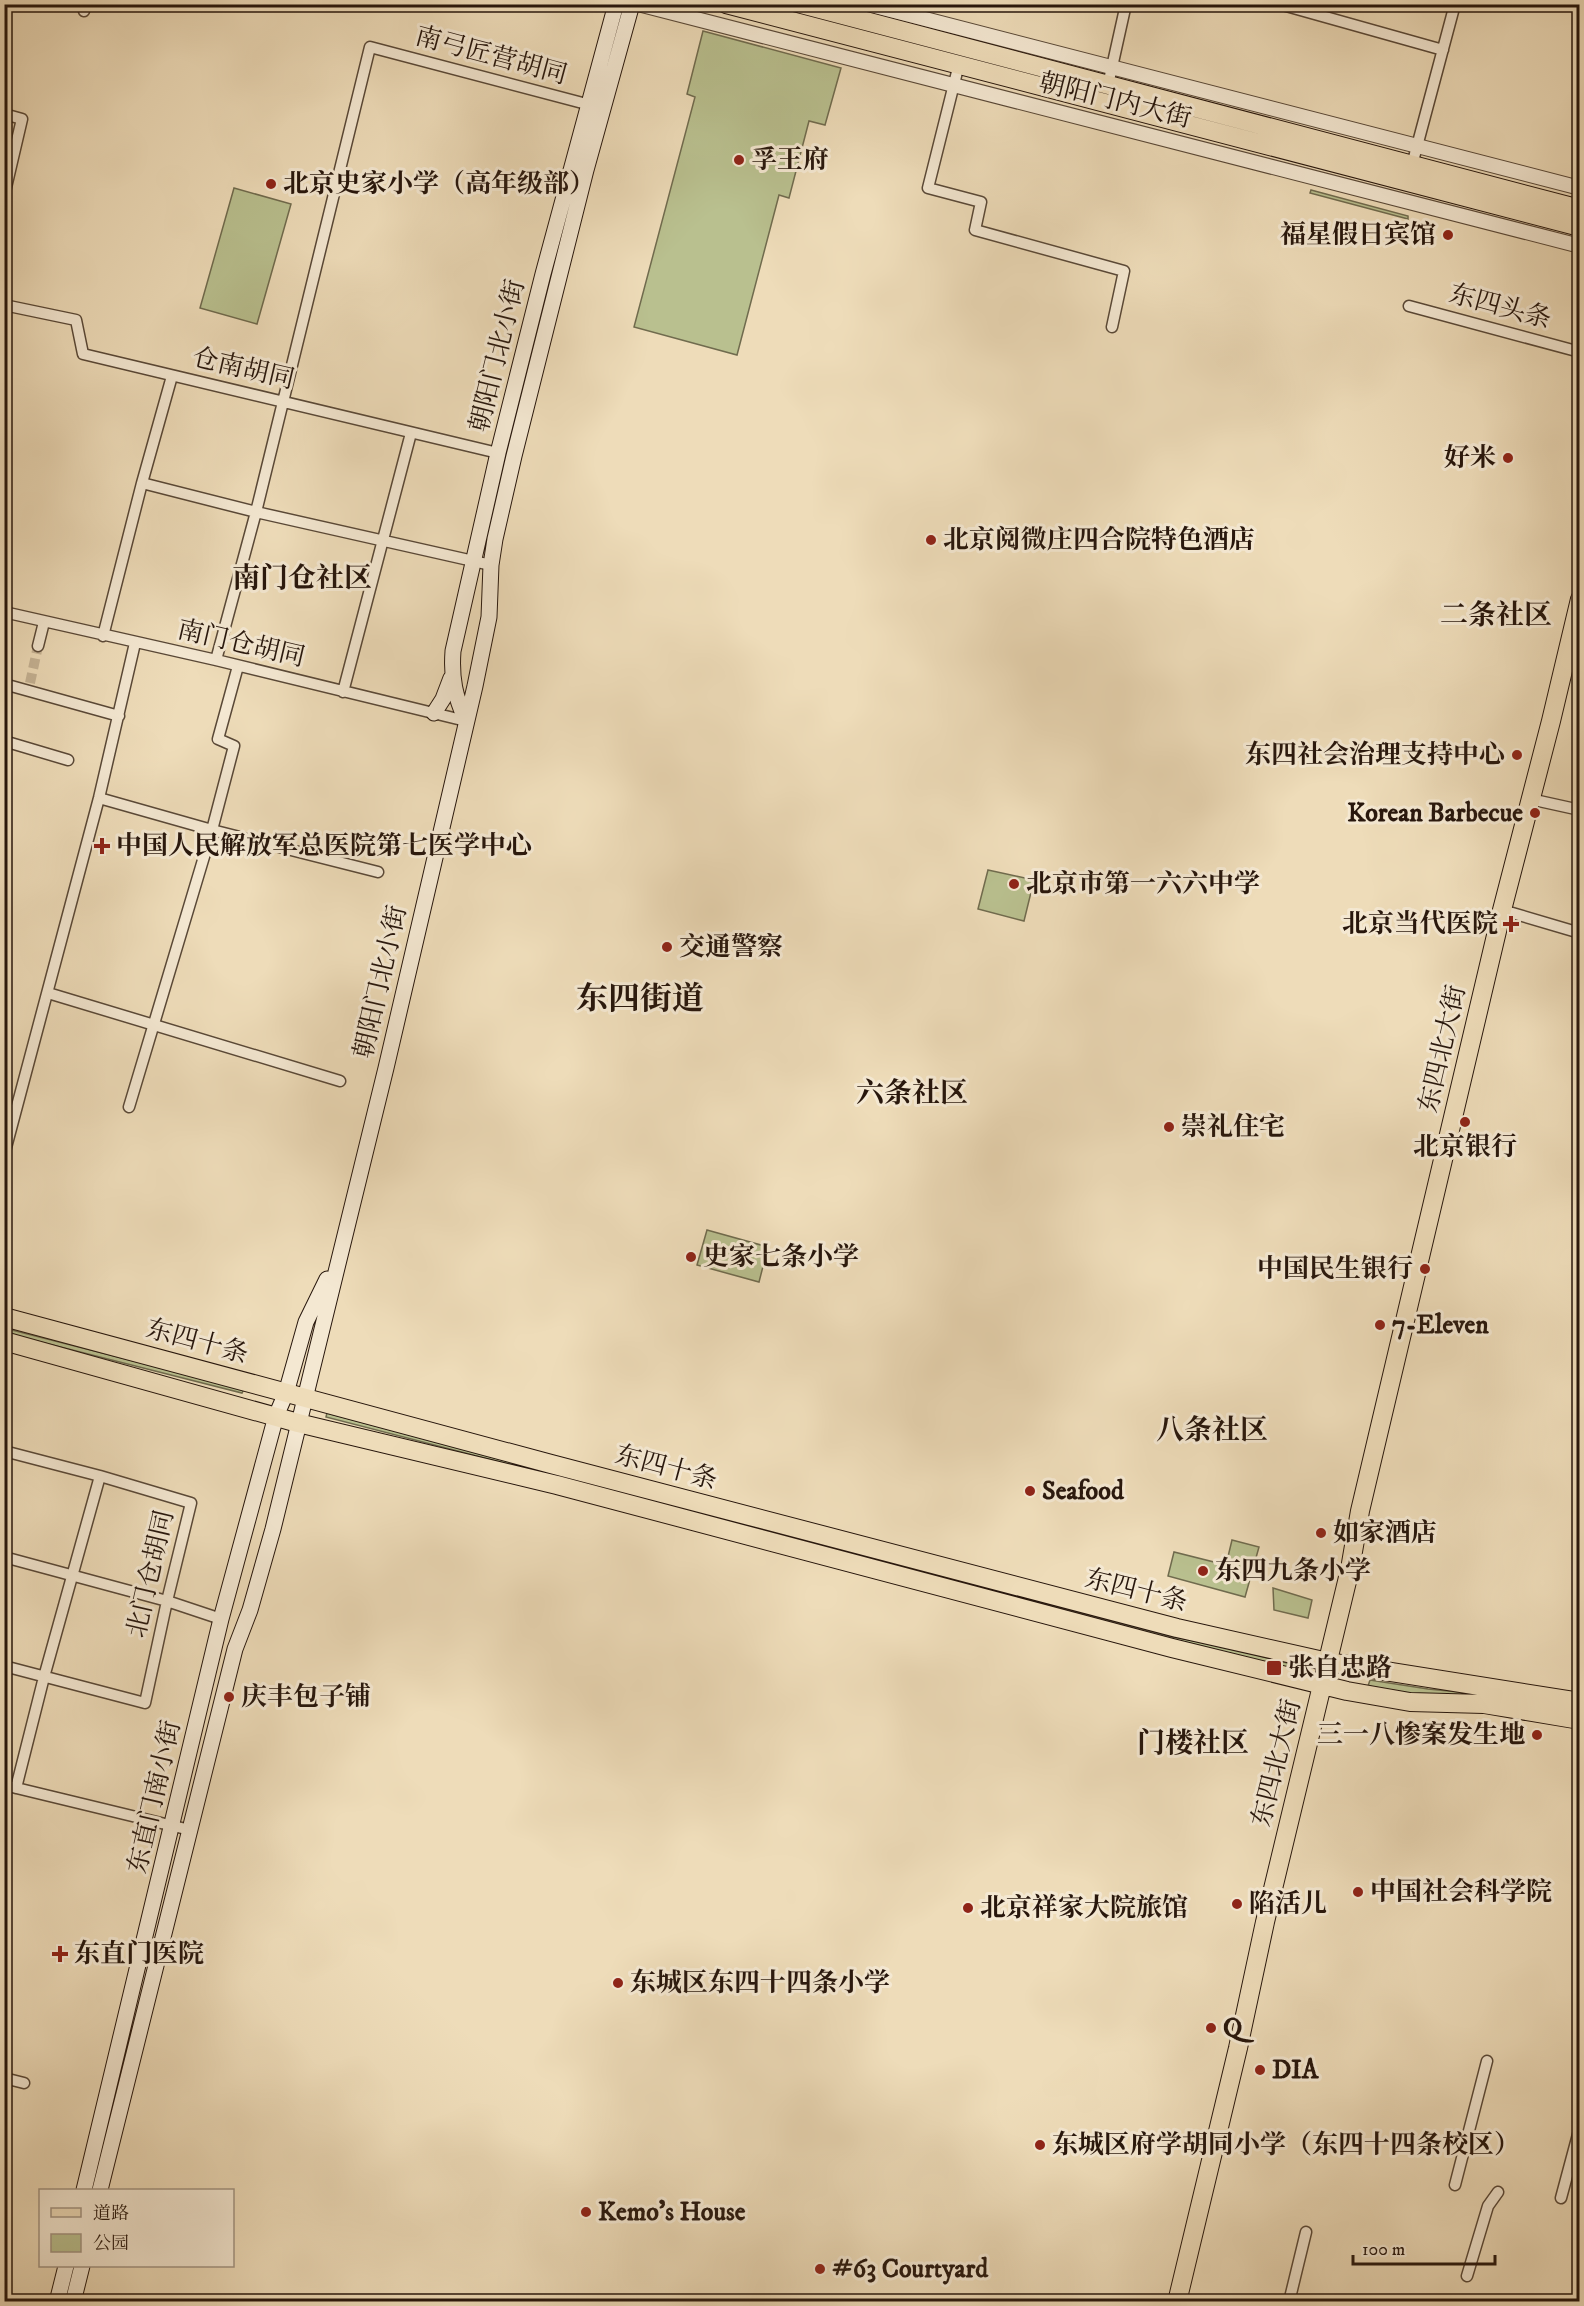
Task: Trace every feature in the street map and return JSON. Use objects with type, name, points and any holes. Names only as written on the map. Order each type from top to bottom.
[{"type":"main road","name":"朝阳门北小街","points":[[305,1398],[466,721],[489,617],[491,565],[514,456],[597,107],[616,4]]},
{"type":"main road","name":"朝阳门北小街","points":[[466,721],[455,695],[453,651],[498,453],[543,274],[632,4]]},
{"type":"main road","name":"朝阳门内大街","points":[[726,4],[1580,227]]},
{"type":"main road","name":"朝阳门内大街","points":[[801,4],[886,14],[1107,86],[1580,209]]},
{"type":"main road","name":"东四北大街","points":[[1178,2301],[1240,2037],[1322,1660],[1350,1569],[1360,1511],[1502,910],[1580,599]]},
{"type":"main road","points":[[434,713],[453,676]]},
{"type":"main road","name":"朝阳门北小街","points":[[276,1416],[286,1393],[306,1322],[340,1252]]},
{"type":"main road","name":"东四十条","points":[[4,1317],[1178,1628],[1322,1660]]},
{"type":"main road","name":"东四十条","points":[[4,1341],[298,1423],[557,1485],[1172,1648],[1317,1684]]},
{"type":"main road","name":"东直门南小街","points":[[100,2189],[235,1649],[250,1610],[270,1539],[305,1398]]},
{"type":"main road","name":"东直门南小街","points":[[84,2189],[174,1825],[221,1619],[276,1416]]},
{"type":"main road","points":[[1322,1660],[1580,1702]]},
{"type":"main road","points":[[1317,1684],[1410,1702],[1484,1704],[1580,1720]]},
{"type":"main road","points":[[57,2301],[66,2267]]},
{"type":"main road","points":[[73,2301],[82,2267]]},
{"type":"street","name":"朝阳门内大街","points":[[638,4],[1580,246]]},
{"type":"street","name":"朝阳门内大街","points":[[867,4],[886,14],[1111,67],[1580,188]]},
{"type":"street","points":[[1107,86],[1126,4]]},
{"type":"street","points":[[1279,4],[1443,50]]},
{"type":"street","points":[[1412,165],[1455,4]]},
{"type":"street","name":"南弓匠营胡同","points":[[282,400],[370,47],[597,107]]},
{"type":"street","points":[[959,64],[928,188],[981,202],[975,230],[1124,271],[1112,327]]},
{"type":"street","points":[[4,114],[22,119],[4,196]]},
{"type":"street","name":"仓南胡同","points":[[4,305],[76,320],[83,354],[498,453]]},
{"type":"street","name":"东四头条","points":[[1409,306],[1580,352]]},
{"type":"street","points":[[103,636],[172,376]]},
{"type":"street","points":[[216,660],[256,512],[282,400]]},
{"type":"street","points":[[343,692],[411,433]]},
{"type":"street","points":[[142,483],[256,512],[491,565]]},
{"type":"street","name":"南门仓胡同","points":[[4,612],[216,660],[466,721]]},
{"type":"street","points":[[38,646],[44,622]]},
{"type":"street","points":[[4,1155],[99,798],[135,643]]},
{"type":"street","points":[[129,1107],[212,830],[234,746],[218,740],[238,666]]},
{"type":"street","points":[[4,684],[29,686],[118,716]]},
{"type":"street","points":[[4,741],[68,760]]},
{"type":"street","points":[[99,798],[212,830],[378,872]]},
{"type":"street","points":[[1530,798],[1580,810]]},
{"type":"street","points":[[1502,910],[1580,933]]},
{"type":"street","points":[[48,993],[340,1081]]},
{"type":"street","name":"北门仓胡同","points":[[4,1451],[191,1503],[145,1703],[4,1666]]},
{"type":"street","points":[[16,1788],[99,1476]]},
{"type":"street","points":[[4,1557],[167,1601],[221,1619]]},
{"type":"street","points":[[4,1785],[190,1830]]},
{"type":"street","points":[[1455,2185],[1487,2061]]},
{"type":"street","points":[[4,2078],[24,2083]]},
{"type":"street","points":[[1561,2199],[1580,2127]]},
{"type":"street","points":[[1467,2276],[1488,2206],[1498,2192]]},
{"type":"street","points":[[1289,2301],[1306,2232]]},
{"type":"green space","name":"孚王府","points":[[703,31],[841,68],[825,125],[809,121],[789,198],[779,195],[737,355],[634,327],[695,97],[687,94]]},
{"type":"green space","points":[[234,188],[291,204],[257,324],[200,308]]},
{"type":"green space","points":[[1311,190],[1408,216],[1408,219],[1310,193]]},
{"type":"green space","points":[[988,870],[1034,880],[1024,921],[978,909]]},
{"type":"green space","points":[[707,1230],[768,1247],[759,1282],[697,1265]]},
{"type":"green space","points":[[4,1328],[244,1389],[242,1393],[5,1333]]},
{"type":"green space","points":[[327,1413],[544,1470],[543,1473],[326,1417]]},
{"type":"green space","points":[[771,1532],[1172,1637],[1218,1645],[1291,1664],[1289,1668],[1157,1638],[772,1536]]},
{"type":"green space","points":[[1232,1540],[1259,1547],[1245,1597],[1168,1576],[1174,1552],[1226,1565]]},
{"type":"green space","points":[[1273,1588],[1312,1600],[1308,1618],[1274,1610]]},
{"type":"green space","points":[[1370,1680],[1469,1693],[1548,1708],[1420,1695],[1368,1686]]},
{"type":"tunnel","points":[[30,683],[38,646]]},
{"type":"place","name":"孚王府","points":[[739,160]]},
{"type":"place","name":"北京史家小学（高年级部）","points":[[271,184]]},
{"type":"place","name":"福星假日宾馆","points":[[1448,235]]},
{"type":"place","name":"好米","points":[[1508,458]]},
{"type":"place","name":"北京阅微庄四合院特色酒店","points":[[931,540]]},
{"type":"place","name":"东四社会治理支持中心","points":[[1517,755]]},
{"type":"place","name":"Korean Barbecue","points":[[1535,813]]},
{"type":"place","name":"中国人民解放军总医院第七医学中心","points":[[102,846]]},
{"type":"place","name":"北京市第一六六中学","points":[[1014,884]]},
{"type":"place","name":"北京当代医院","points":[[1511,924]]},
{"type":"place","name":"交通警察","points":[[667,947]]},
{"type":"place","name":"北京银行","points":[[1465,1122]]},
{"type":"place","name":"崇礼住宅","points":[[1169,1127]]},
{"type":"place","name":"史家七条小学","points":[[691,1257]]},
{"type":"place","name":"中国民生银行","points":[[1425,1269]]},
{"type":"place","name":"7-Eleven","points":[[1380,1325]]},
{"type":"place","name":"Seafood","points":[[1030,1491]]},
{"type":"place","name":"如家酒店","points":[[1321,1533]]},
{"type":"place","name":"东四九条小学","points":[[1203,1571]]},
{"type":"place","name":"张自忠路","points":[[1274,1668]]},
{"type":"place","name":"庆丰包子铺","points":[[229,1697]]},
{"type":"place","name":"三一八惨案发生地","points":[[1537,1735]]},
{"type":"place","name":"中国社会科学院","points":[[1358,1892]]},
{"type":"place","name":"陷活儿","points":[[1237,1904]]},
{"type":"place","name":"北京祥家大院旅馆","points":[[968,1908]]},
{"type":"place","name":"东直门医院","points":[[60,1954]]},
{"type":"place","name":"东城区东四十四条小学","points":[[618,1983]]},
{"type":"place","name":"Q","points":[[1211,2028]]},
{"type":"place","name":"DIA","points":[[1260,2070]]},
{"type":"place","name":"东城区府学胡同小学（东四十四条校区）","points":[[1040,2145]]},
{"type":"place","name":"Kemo's House","points":[[586,2212]]},
{"type":"place","name":"#63 Courtyard","points":[[820,2269]]},
{"type":"district","name":"南门仓社区","points":[[302,578]]},
{"type":"district","name":"二条社区","points":[[1496,615]]},
{"type":"district","name":"东四街道","points":[[640,1000]]},
{"type":"district","name":"六条社区","points":[[912,1093]]},
{"type":"district","name":"八条社区","points":[[1212,1430]]},
{"type":"district","name":"门楼社区","points":[[1193,1743]]}]
